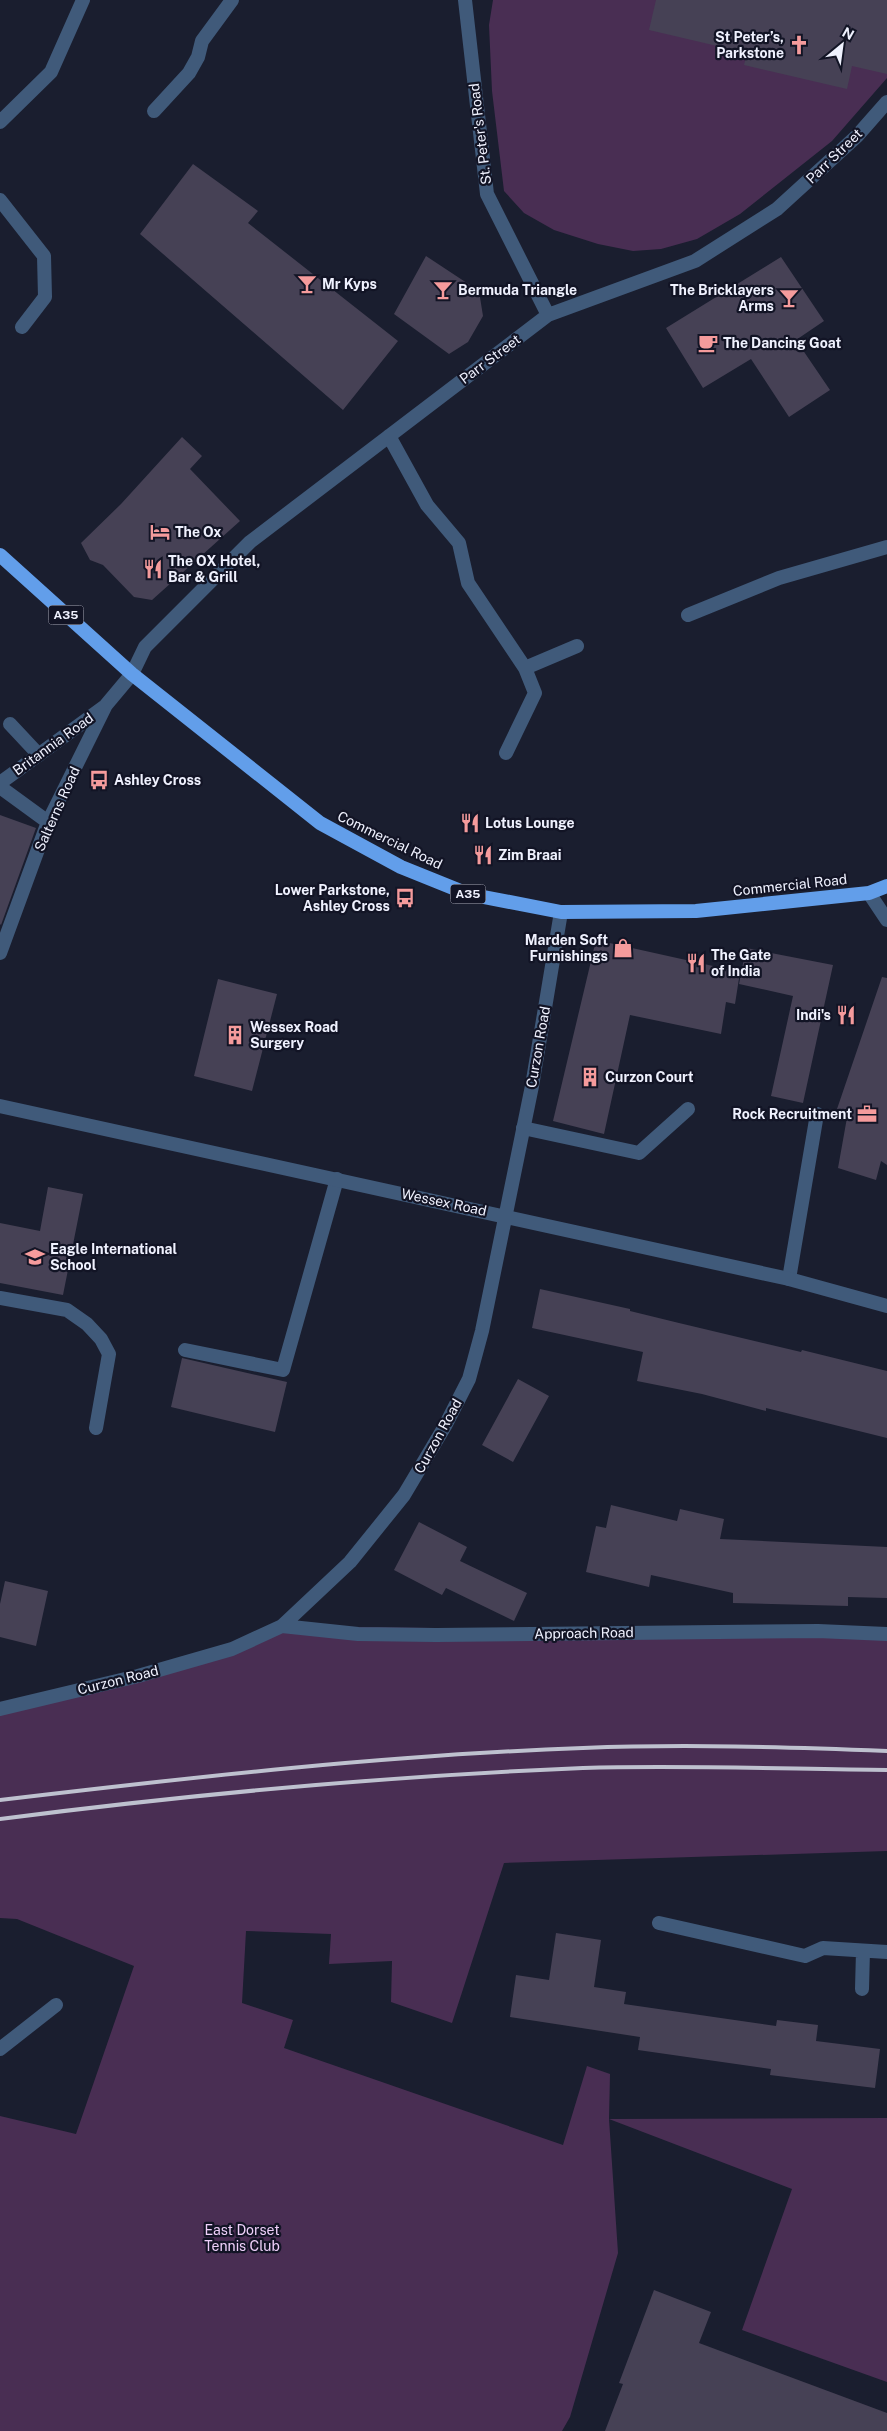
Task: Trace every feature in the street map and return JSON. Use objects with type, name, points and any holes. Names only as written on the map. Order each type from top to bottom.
[{"type":"highway","name":"Commercial Road","points":[[0,556],[132,674],[320,823],[401,867],[468,894],[561,912],[696,911],[869,893],[887,886]]},
{"type":"street","points":[[0,122],[51,72],[83,0]]},
{"type":"street","points":[[154,111],[189,73],[198,57],[202,41],[232,0]]},
{"type":"street","name":"St. Peter's Road","points":[[466,0],[487,194],[548,315]]},
{"type":"street","name":"Parr Street","points":[[132,674],[145,647],[250,542],[548,315],[695,261],[769,214],[857,136],[887,102]]},
{"type":"street","points":[[0,200],[44,256],[45,297],[22,327]]},
{"type":"street","points":[[389,436],[428,505],[459,543],[468,583],[525,668],[535,693],[506,753]]},
{"type":"street","points":[[688,615],[779,578],[887,547]]},
{"type":"street","points":[[525,668],[577,646]]},
{"type":"street","name":"Salterns Road","points":[[0,953],[48,822],[106,705],[132,674]]},
{"type":"street","name":"Britannia Road","points":[[0,783],[106,705]]},
{"type":"street","points":[[10,724],[39,755]]},
{"type":"street","name":"Britannia Road","points":[[0,787],[48,822]]},
{"type":"street","points":[[869,893],[887,920]]},
{"type":"street","name":"Curzon Road","points":[[0,1709],[138,1676],[223,1652],[282,1626],[350,1562],[404,1495],[445,1426],[469,1379],[477,1350],[532,1086],[561,912]]},
{"type":"street","name":"Wessex Road","points":[[0,1106],[337,1178],[789,1279],[887,1306]]},
{"type":"street","points":[[523,1128],[639,1153],[688,1108]]},
{"type":"street","points":[[789,1279],[817,1114]]},
{"type":"street","points":[[185,1350],[283,1370],[337,1178]]},
{"type":"street","points":[[0,1298],[67,1310],[87,1324],[101,1339],[108,1354],[96,1428]]},
{"type":"street","name":"Approach Road","points":[[282,1626],[358,1634],[436,1635],[798,1631],[887,1634]]},
{"type":"street","points":[[659,1923],[805,1956],[823,1948],[887,1952]]},
{"type":"street","points":[[862,1988],[863,1951]]},
{"type":"street","points":[[0,2049],[56,2005]]},
{"type":"green space","points":[[493,0],[887,0],[887,78],[832,141],[740,214],[697,239],[661,249],[633,251],[598,244],[554,230],[524,213],[504,191],[492,91],[489,25]]},
{"type":"green space","name":"East Dorset Tennis Club","points":[[282,1626],[887,1634],[887,1851],[504,1863],[452,2023],[391,2002],[392,1961],[329,1964],[331,1934],[246,1931],[242,2003],[293,2020],[284,2048],[563,2145],[587,2066],[610,2074],[609,2119],[618,2253],[570,2417],[562,2431],[0,2431],[0,2116],[76,2134],[134,1966],[17,1919],[0,1918],[0,1709],[138,1676]]},
{"type":"green space","points":[[887,2118],[887,2382],[742,2330],[792,2189],[609,2119]]},
{"type":"building","name":"St Peter’s, Parkstone","points":[[656,0],[887,0],[887,74],[852,66],[847,89],[744,65],[747,53],[649,30]]},
{"type":"building","points":[[193,164],[258,211],[248,223],[398,341],[343,410],[140,234]]},
{"type":"building","points":[[426,256],[479,291],[483,316],[468,342],[449,354],[394,314]]},
{"type":"building","points":[[781,257],[824,321],[796,340],[830,390],[789,417],[751,359],[703,388],[666,328]]},
{"type":"building","name":"The Ox","points":[[182,437],[202,456],[190,469],[240,521],[152,600],[134,597],[103,565],[90,560],[81,543],[121,504]]},
{"type":"building","points":[[0,815],[36,828],[1,925],[0,924]]},
{"type":"building","name":"Curzon Court","points":[[596,940],[740,972],[735,1004],[726,1002],[721,1034],[630,1015],[604,1134],[553,1121]]},
{"type":"building","points":[[746,948],[833,965],[803,1103],[771,1096],[793,996],[739,984]]},
{"type":"building","name":"Rock Recruitment","points":[[882,977],[887,978],[887,1165],[881,1161],[876,1180],[838,1168],[848,1112],[837,1109]]},
{"type":"building","name":"Wessex Road Surgery","points":[[218,979],[277,994],[252,1091],[194,1076]]},
{"type":"building","name":"Eagle International School","points":[[48,1187],[83,1194],[63,1295],[0,1283],[0,1223],[40,1231]]},
{"type":"building","points":[[540,1289],[887,1371],[887,1438],[766,1408],[766,1411],[702,1394],[637,1381],[643,1352],[532,1328]]},
{"type":"building","points":[[182,1358],[287,1382],[275,1432],[171,1407]]},
{"type":"building","points":[[518,1379],[549,1396],[513,1462],[482,1445]]},
{"type":"building","points":[[611,1505],[677,1521],[680,1509],[724,1519],[720,1539],[887,1547],[887,1598],[848,1597],[848,1606],[733,1603],[733,1593],[651,1575],[649,1587],[586,1572],[596,1526],[606,1528]]},
{"type":"building","points":[[419,1522],[467,1547],[460,1561],[527,1593],[514,1621],[446,1588],[442,1595],[394,1570]]},
{"type":"building","points":[[5,1581],[48,1591],[36,1646],[0,1637],[0,1604]]},
{"type":"building","points":[[556,1933],[601,1940],[594,1987],[626,1992],[624,2004],[776,2026],[777,2020],[818,2025],[816,2041],[880,2049],[875,2088],[770,2075],[771,2069],[638,2050],[640,2037],[510,2017],[516,1975],[549,1980]]},
{"type":"building","points":[[654,2290],[711,2312],[699,2343],[887,2413],[887,2431],[605,2431],[623,2384],[619,2383]]},
{"type":"railway","points":[[0,1800],[291,1768],[510,1751],[697,1746],[887,1751]]},
{"type":"railway","points":[[0,1819],[291,1787],[510,1771],[659,1767],[887,1770]]},
{"type":"place","name":"St Peter’s, Parkstone","points":[[799,45]]},
{"type":"place","name":"Mr Kyps","points":[[307,284]]},
{"type":"place","name":"Bermuda Triangle","points":[[443,290]]},
{"type":"place","name":"The Bricklayers Arms","points":[[789,298]]},
{"type":"place","name":"The Dancing Goat","points":[[708,343]]},
{"type":"place","name":"The Ox","points":[[160,532]]},
{"type":"place","name":"The OX Hotel, Bar & Grill","points":[[153,569]]},
{"type":"place","name":"Ashley Cross","points":[[99,780]]},
{"type":"place","name":"Lotus Lounge","points":[[470,823]]},
{"type":"place","name":"Zim Braai","points":[[483,855]]},
{"type":"place","name":"Lower Parkstone, Ashley Cross","points":[[405,898]]},
{"type":"place","name":"Marden Soft Furnishings","points":[[623,948]]},
{"type":"place","name":"The Gate of India","points":[[696,963]]},
{"type":"place","name":"Indi's","points":[[846,1015]]},
{"type":"place","name":"Wessex Road Surgery","points":[[235,1035]]},
{"type":"place","name":"Curzon Court","points":[[590,1077]]},
{"type":"place","name":"Rock Recruitment","points":[[867,1114]]},
{"type":"place","name":"Eagle International School","points":[[35,1257]]}]
